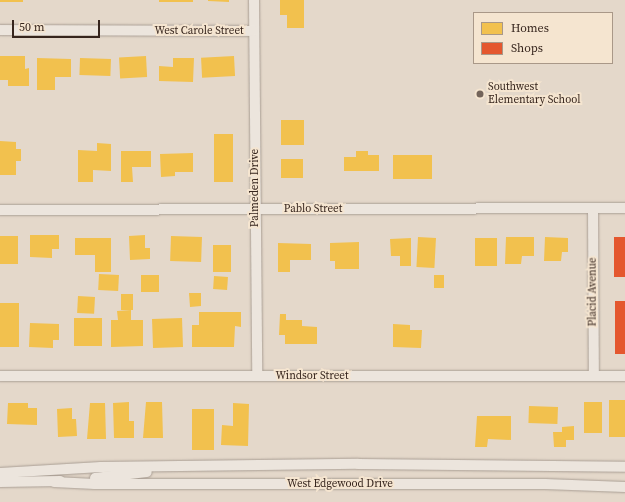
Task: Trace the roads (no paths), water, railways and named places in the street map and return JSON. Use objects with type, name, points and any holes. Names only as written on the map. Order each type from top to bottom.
[{"type":"street","name":"Palmeden Drive","points":[[254,0],[257,376]]},
{"type":"street","name":"West Carole Street","points":[[0,30],[254,31]]},
{"type":"street","name":"Placid Avenue","points":[[593,208],[594,376]]},
{"type":"street","name":"Pablo Street","points":[[0,210],[561,210],[625,208]]},
{"type":"street","name":"Windsor Street","points":[[0,376],[625,376]]},
{"type":"street","name":"West Edgewood Drive","points":[[0,473],[101,467],[366,464],[625,467]]},
{"type":"street","name":"West Edgewood Drive","points":[[54,482],[187,466]]},
{"type":"street","name":"West Edgewood Drive","points":[[0,482],[95,484],[545,484],[625,487]]},
{"type":"place","name":"Southwest Elementary School","points":[[480,94]]}]
